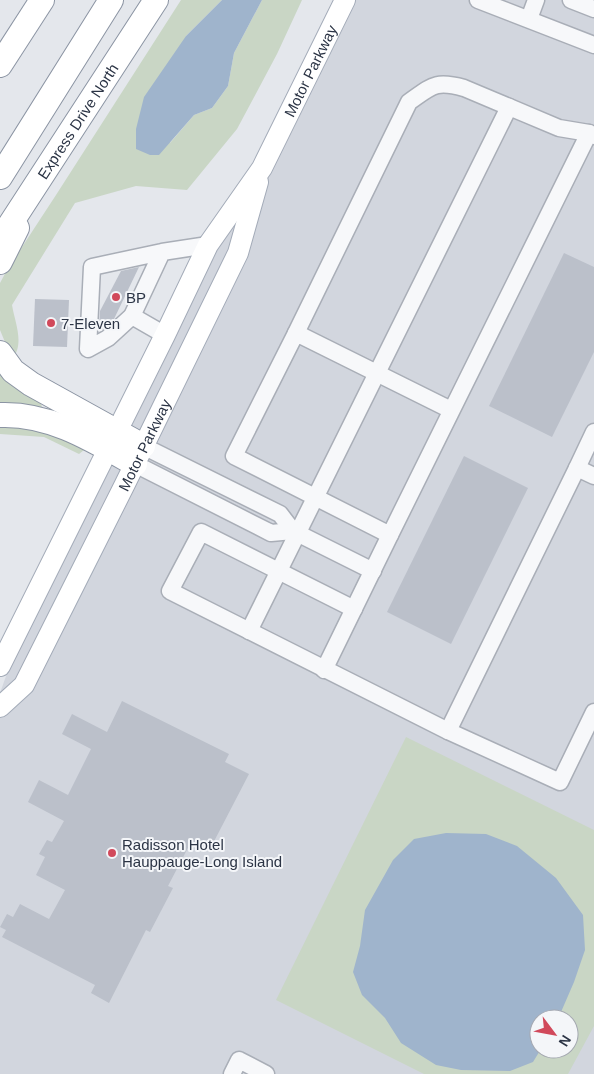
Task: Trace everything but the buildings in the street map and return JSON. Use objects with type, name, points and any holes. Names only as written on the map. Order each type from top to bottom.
[{"type":"highway","points":[[0,65],[42,0]]},
{"type":"highway","points":[[0,177],[111,0]]},
{"type":"highway","name":"Express Drive North","points":[[0,240],[156,0]]},
{"type":"highway","points":[[0,262],[40,178]]},
{"type":"highway","points":[[0,353],[13,371],[26,381],[112,440],[139,455]]},
{"type":"highway","points":[[0,415],[23,416],[112,440]]},
{"type":"main road","name":"Motor Parkway","points":[[0,666],[208,245],[262,168],[345,0]]},
{"type":"main road","name":"Motor Parkway","points":[[0,707],[24,685],[238,253],[262,168]]},
{"type":"street","points":[[478,0],[594,45]]},
{"type":"street","points":[[529,19],[536,0]]},
{"type":"street","points":[[571,0],[594,9]]},
{"type":"street","points":[[324,670],[373,571],[451,410],[592,134],[559,128],[454,85],[435,84],[409,102],[296,334],[234,456],[390,535]]},
{"type":"street","points":[[248,631],[295,533],[316,496],[509,107]]},
{"type":"street","points":[[162,252],[132,316],[108,338],[88,349],[92,266],[162,252],[208,245]]},
{"type":"street","points":[[132,316],[165,335]]},
{"type":"street","points":[[296,334],[451,410]]},
{"type":"street","points":[[448,731],[594,432]]},
{"type":"street","points":[[139,455],[280,514],[295,533],[373,571]]},
{"type":"street","points":[[577,468],[594,476]]},
{"type":"street","points":[[354,609],[201,532],[170,592],[448,731],[560,782],[594,712]]},
{"type":"street","points":[[232,1074],[239,1060],[266,1074]]},
{"type":"shaded area","points":[[342,0],[594,0],[594,1074],[0,1074],[0,693],[37,589]]},
{"type":"green space","points":[[181,0],[222,0],[186,36],[170,143],[194,115],[212,108],[228,86],[234,53],[262,0],[302,0],[277,54],[237,129],[187,190],[136,186],[75,203],[12,305],[19,340],[16,353],[12,359],[0,330],[0,283]]},
{"type":"green space","points":[[0,373],[40,401],[43,410],[0,407]]},
{"type":"green space","points":[[0,425],[45,430],[65,437],[84,450],[79,454],[44,437],[0,434]]},
{"type":"green space","points":[[406,737],[594,830],[594,1026],[579,1054],[579,1009],[529,1009],[529,1059],[576,1059],[568,1074],[424,1074],[276,1000]]},
{"type":"water","points":[[222,0],[262,0],[234,53],[228,86],[212,108],[194,115],[159,155],[150,155],[136,149],[136,129],[144,97],[186,36]]},
{"type":"water","points":[[446,833],[486,834],[517,846],[556,878],[583,915],[585,950],[562,1009],[529,1009],[529,1059],[535,1059],[533,1062],[510,1071],[461,1070],[436,1065],[401,1043],[385,1018],[362,995],[353,972],[360,946],[365,910],[393,860],[414,839]]},
{"type":"place","name":"BP","points":[[116,297]]},
{"type":"place","name":"7-Eleven","points":[[51,323]]},
{"type":"place","name":"Radisson Hotel Hauppauge-Long Island","points":[[112,853]]}]
